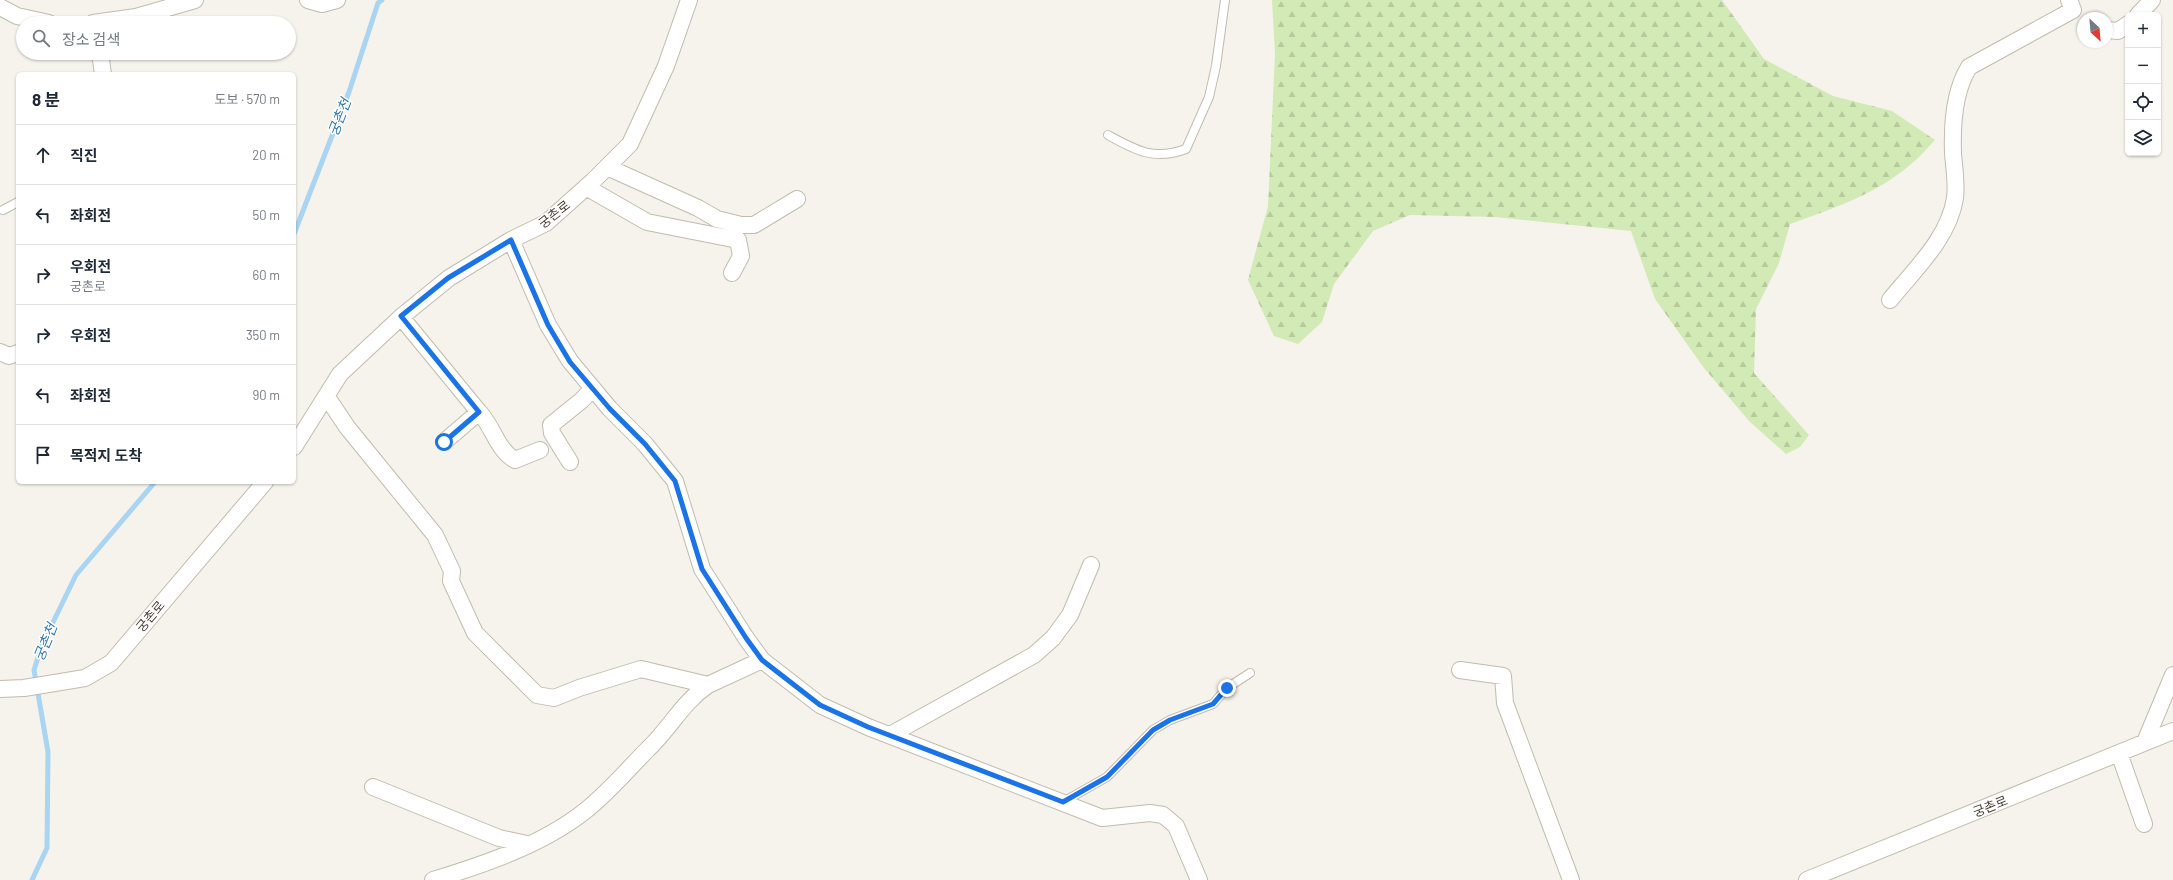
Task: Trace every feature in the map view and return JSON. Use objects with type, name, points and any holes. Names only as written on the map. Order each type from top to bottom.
[{"type":"street","points":[[135,16],[173,8],[195,0]]},
{"type":"street","points":[[308,0],[322,4],[337,0]]},
{"type":"street","name":"궁촌로","points":[[296,444],[340,374],[401,316],[448,278],[511,240],[546,223],[630,144],[666,66],[689,0]]},
{"type":"street","points":[[2141,12],[2152,0]]},
{"type":"street","points":[[0,7],[17,16]]},
{"type":"street","points":[[1890,300],[1937,240],[1949,218],[1954,199],[1955,186],[1953,128],[1962,79],[1969,67],[2075,10]]},
{"type":"street","points":[[2113,31],[2118,31],[2125,26]]},
{"type":"street","points":[[101,60],[103,72]]},
{"type":"street","points":[[607,167],[698,208],[717,219],[741,225],[754,224],[797,199]]},
{"type":"street","points":[[586,187],[647,222],[738,240],[740,256],[732,273]]},
{"type":"street","points":[[511,240],[548,325],[570,362],[592,389],[645,444],[675,481],[702,569],[746,638],[762,660],[820,705],[890,736],[1102,818],[1150,813],[1163,815],[1176,826],[1200,880]]},
{"type":"street","points":[[401,316],[486,420],[506,455],[515,460],[540,450]]},
{"type":"street","points":[[0,352],[9,356],[16,354]]},
{"type":"street","points":[[570,462],[552,433],[551,425],[582,400],[592,389]]},
{"type":"street","points":[[326,397],[347,427],[435,535],[452,570],[451,582],[475,633],[537,695],[554,698],[579,688],[641,669],[708,685]]},
{"type":"street","points":[[444,442],[479,412]]},
{"type":"street","name":"궁촌로","points":[[0,689],[56,684],[85,678],[111,663],[263,484]]},
{"type":"street","points":[[890,736],[1034,655],[1053,638],[1070,615],[1091,565]]},
{"type":"street","points":[[433,880],[497,859],[555,830],[585,811],[650,747],[694,694],[708,685],[762,660]]},
{"type":"street","points":[[1460,670],[1503,676],[1505,703],[1572,880]]},
{"type":"street","points":[[2145,742],[2173,675]]},
{"type":"street","name":"궁촌로","points":[[1807,880],[2173,731]]},
{"type":"street","points":[[2119,753],[2144,824]]},
{"type":"street","points":[[373,787],[498,838],[527,844]]},
{"type":"lane","points":[[1108,135],[1140,152],[1172,154],[1186,149],[1209,98],[1216,66],[1225,0]]},
{"type":"lane","points":[[3,210],[16,203]]},
{"type":"lane","points":[[1063,802],[1107,777],[1153,730],[1170,720],[1213,704],[1227,688],[1250,672]]},
{"type":"green space","points":[[1272,0],[1722,0],[1764,59],[1833,96],[1892,111],[1935,140],[1898,175],[1884,184],[1854,200],[1790,224],[1779,263],[1756,309],[1754,373],[1809,435],[1800,447],[1786,454],[1749,421],[1704,368],[1655,299],[1631,231],[1495,217],[1410,215],[1373,231],[1334,284],[1322,322],[1298,344],[1274,336],[1248,280],[1268,206],[1275,54]]},
{"type":"waterway","name":"궁촌천","points":[[296,229],[349,92],[378,3],[382,0]]},
{"type":"waterway","name":"궁촌천","points":[[32,880],[47,848],[48,752],[34,670],[42,645],[76,575],[153,484]]},
{"type":"route","points":[[444,442],[479,412],[401,316],[448,278],[511,240],[548,325],[570,362],[610,409],[645,444],[675,481],[702,569],[746,638],[762,660],[800,692],[820,705],[868,727],[1063,802],[1107,777],[1138,742],[1153,730],[1170,720],[1213,704],[1227,688]]}]
